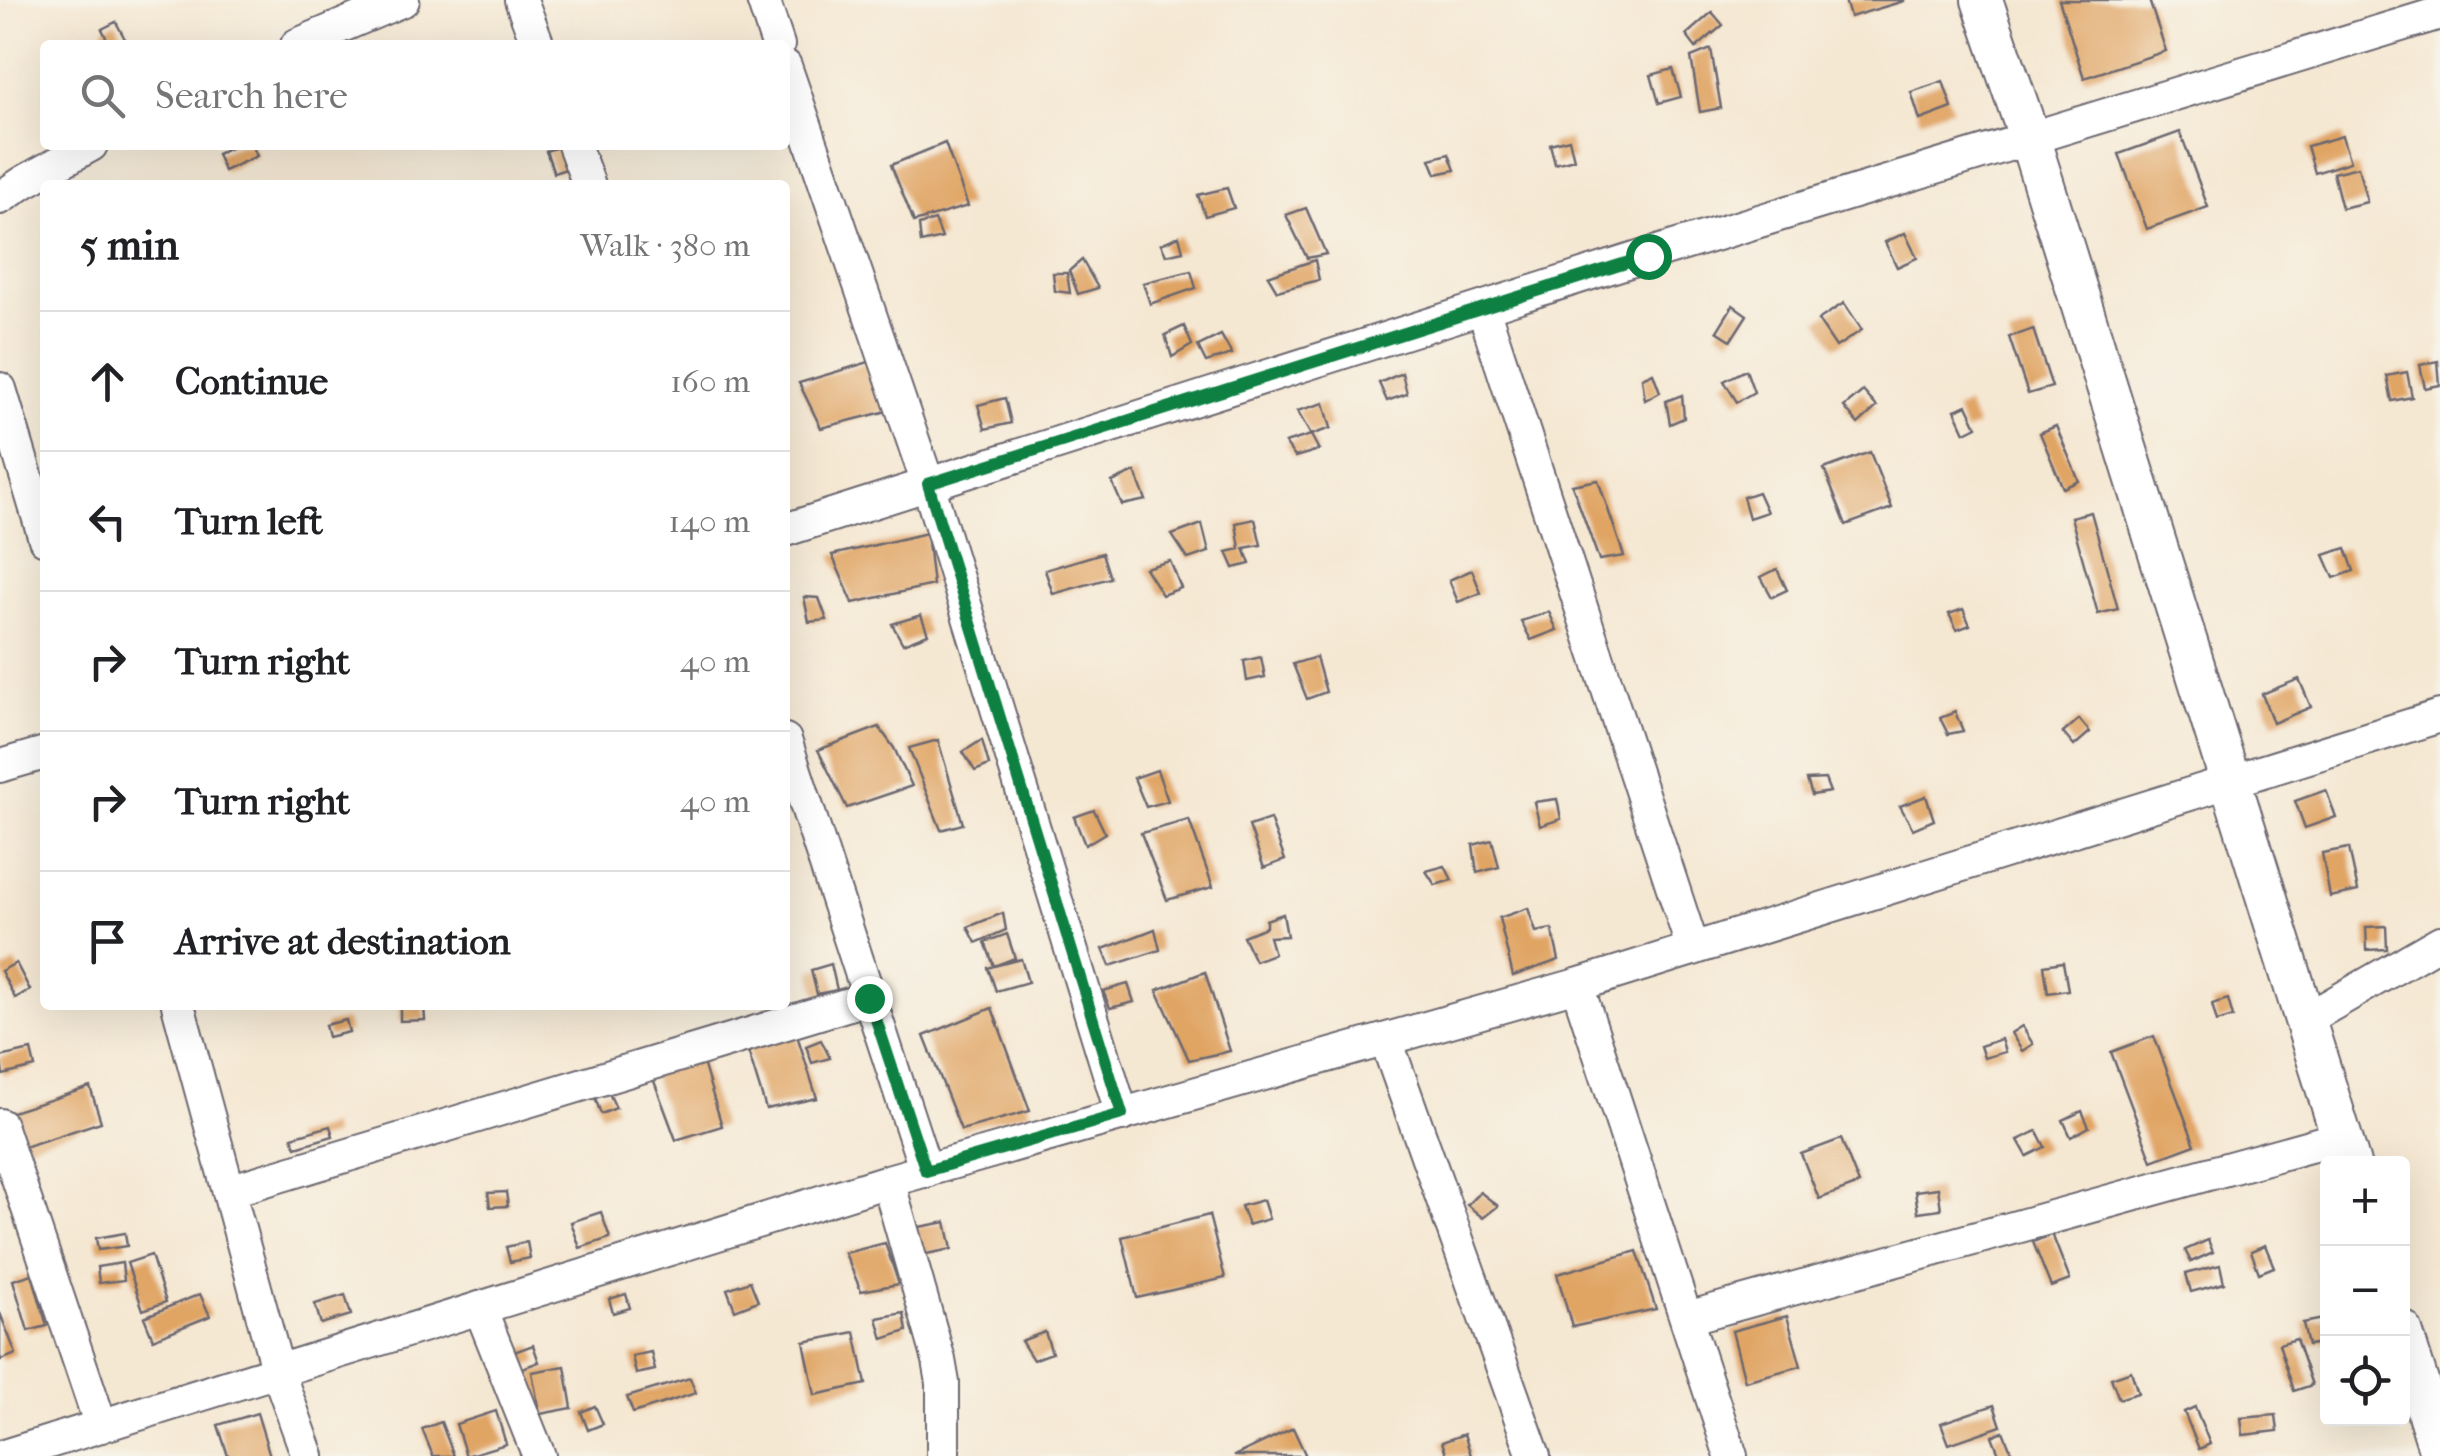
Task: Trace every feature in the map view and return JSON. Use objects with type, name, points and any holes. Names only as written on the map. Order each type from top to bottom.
[{"type":"street","points":[[309,40],[404,0]]},
{"type":"street","points":[[521,0],[536,40]]},
{"type":"street","points":[[762,0],[776,40]]},
{"type":"street","points":[[1687,1318],[2346,1150],[2029,137],[1982,0]]},
{"type":"street","points":[[790,528],[2029,137],[2440,13]]},
{"type":"street","points":[[790,81],[928,484],[1122,1114]]},
{"type":"street","points":[[0,198],[82,150]]},
{"type":"street","points":[[576,150],[587,180]]},
{"type":"street","points":[[1483,308],[1692,949]]},
{"type":"street","points":[[0,389],[40,522]]},
{"type":"street","points":[[4,1456],[888,1181],[1577,985],[2440,716]]},
{"type":"street","points":[[0,766],[40,755]]},
{"type":"street","points":[[790,755],[926,1171]]},
{"type":"street","points":[[2305,1020],[2440,942]]},
{"type":"street","points":[[1577,985],[1731,1456]]},
{"type":"street","points":[[229,1192],[869,998]]},
{"type":"street","points":[[179,1010],[278,1372],[308,1456]]},
{"type":"street","points":[[1386,1040],[1534,1456]]},
{"type":"street","points":[[0,1125],[101,1426]]},
{"type":"street","points":[[888,1181],[939,1360],[943,1383],[943,1456]]},
{"type":"street","points":[[480,1308],[539,1456]]},
{"type":"street","points":[[2403,1336],[2436,1428]]},
{"type":"building","points":[[1845,0],[1904,0],[1904,1],[1850,17]]},
{"type":"building","points":[[2059,0],[2149,0],[2166,51],[2084,78]]},
{"type":"building","points":[[1712,12],[1723,25],[1696,48],[1686,35]]},
{"type":"building","points":[[116,22],[125,39],[108,40],[102,29]]},
{"type":"building","points":[[1711,49],[1721,108],[1700,112],[1691,57]]},
{"type":"building","points":[[1673,69],[1681,97],[1659,103],[1651,75]]},
{"type":"building","points":[[1943,81],[1952,108],[1920,120],[1911,92]]},
{"type":"building","points":[[2180,132],[2208,207],[2147,229],[2119,154]]},
{"type":"building","points":[[2342,136],[2350,162],[2315,173],[2307,146]]},
{"type":"building","points":[[1569,139],[1574,159],[1555,164],[1550,144]]},
{"type":"building","points":[[945,143],[968,206],[914,222],[891,165]]},
{"type":"building","points":[[226,150],[254,150],[257,156],[224,171],[217,154]]},
{"type":"building","points":[[562,150],[569,168],[554,173],[546,151]]},
{"type":"building","points":[[1449,154],[1455,170],[1436,174],[1430,159]]},
{"type":"building","points":[[2358,167],[2367,202],[2342,208],[2333,173]]},
{"type":"building","points":[[1227,188],[1234,208],[1205,216],[1198,195]]},
{"type":"building","points":[[1306,208],[1326,254],[1307,258],[1286,215]]},
{"type":"building","points":[[935,220],[942,238],[921,243],[919,225]]},
{"type":"building","points":[[1905,233],[1917,258],[1897,267],[1885,242]]},
{"type":"building","points":[[1179,236],[1183,251],[1166,255],[1161,244]]},
{"type":"building","points":[[1082,260],[1098,288],[1078,294],[1069,271]]},
{"type":"building","points":[[1315,260],[1319,280],[1277,291],[1268,276]]},
{"type":"building","points":[[1191,271],[1196,288],[1150,304],[1143,283]]},
{"type":"building","points":[[1053,273],[1067,273],[1070,293],[1055,291]]},
{"type":"building","points":[[1844,303],[1862,330],[1836,347],[1818,320]]},
{"type":"building","points":[[1733,305],[1747,315],[1731,340],[1717,331]]},
{"type":"building","points":[[1184,326],[1192,345],[1172,357],[1165,335]]},
{"type":"building","points":[[2033,329],[2052,387],[2028,394],[2009,337]]},
{"type":"building","points":[[1221,335],[1232,354],[1206,362],[1198,346]]},
{"type":"building","points":[[882,358],[895,409],[821,428],[799,383]]},
{"type":"building","points":[[2438,361],[2440,385],[2425,388],[2420,365]]},
{"type":"building","points":[[1746,370],[1754,392],[1737,402],[1724,381]]},
{"type":"building","points":[[2407,372],[2412,397],[2392,401],[2387,376]]},
{"type":"building","points":[[1402,373],[1407,394],[1387,401],[1379,383]]},
{"type":"building","points":[[1653,373],[1660,392],[1645,400],[1642,378]]},
{"type":"building","points":[[1863,391],[1877,407],[1858,424],[1844,407]]},
{"type":"building","points":[[1682,395],[1684,418],[1670,424],[1666,401]]},
{"type":"building","points":[[1005,398],[1011,423],[985,429],[978,405]]},
{"type":"building","points":[[1324,403],[1331,428],[1311,435],[1297,411]]},
{"type":"building","points":[[1967,405],[1977,426],[1965,432],[1955,410]]},
{"type":"building","points":[[2056,426],[2079,481],[2063,488],[2040,433]]},
{"type":"building","points":[[1311,435],[1319,450],[1295,457],[1285,443]]},
{"type":"building","points":[[1870,452],[1892,508],[1846,525],[1824,469]]},
{"type":"building","points":[[1135,472],[1146,500],[1122,505],[1112,482]]},
{"type":"building","points":[[1598,480],[1624,556],[1599,560],[1572,485]]},
{"type":"building","points":[[1758,492],[1767,512],[1749,518],[1743,497]]},
{"type":"building","points":[[2091,512],[2118,609],[2098,614],[2071,517]]},
{"type":"building","points":[[1255,519],[1261,545],[1244,548],[1250,564],[1234,568],[1227,552],[1240,549],[1236,523]]},
{"type":"building","points":[[1202,524],[1209,552],[1188,559],[1172,535]]},
{"type":"building","points":[[927,533],[933,585],[853,603],[832,555]]},
{"type":"building","points":[[2346,548],[2354,571],[2334,578],[2324,555]]},
{"type":"building","points":[[1102,553],[1110,578],[1053,594],[1045,570]]},
{"type":"building","points":[[1170,561],[1181,588],[1162,595],[1145,568]]},
{"type":"building","points":[[1777,569],[1787,590],[1772,597],[1761,577]]},
{"type":"building","points":[[1472,570],[1481,593],[1458,602],[1449,580]]},
{"type":"building","points":[[804,597],[819,598],[827,620],[809,622]]},
{"type":"building","points":[[1963,609],[1970,625],[1957,630],[1949,614]]},
{"type":"building","points":[[1549,612],[1557,630],[1531,640],[1521,621]]},
{"type":"building","points":[[921,615],[928,634],[903,644],[892,624]]},
{"type":"building","points":[[1261,657],[1265,677],[1247,681],[1244,661]]},
{"type":"building","points":[[1316,657],[1326,692],[1307,699],[1293,664]]},
{"type":"building","points":[[2299,679],[2311,707],[2273,723],[2262,694]]},
{"type":"building","points":[[1955,712],[1963,731],[1948,734],[1940,718]]},
{"type":"building","points":[[2079,719],[2090,732],[2074,746],[2063,733]]},
{"type":"building","points":[[879,727],[912,786],[847,808],[818,750]]},
{"type":"building","points":[[938,740],[963,824],[941,830],[909,748]]},
{"type":"building","points":[[982,740],[989,765],[975,771],[963,752]]},
{"type":"building","points":[[1157,770],[1168,801],[1146,807],[1134,778]]},
{"type":"building","points":[[1825,779],[1830,792],[1812,795],[1807,780]]},
{"type":"building","points":[[2326,790],[2336,817],[2305,828],[2295,801]]},
{"type":"building","points":[[1926,796],[1934,820],[1913,829],[1900,806]]},
{"type":"building","points":[[1557,799],[1561,819],[1540,826],[1534,802]]},
{"type":"building","points":[[1094,810],[1105,833],[1085,845],[1074,817]]},
{"type":"building","points":[[1270,819],[1285,860],[1264,868],[1249,826]]},
{"type":"building","points":[[1189,820],[1213,887],[1167,900],[1141,833]]},
{"type":"building","points":[[1492,840],[1499,867],[1477,873],[1473,845]]},
{"type":"building","points":[[2349,848],[2358,891],[2330,897],[2322,853]]},
{"type":"building","points":[[1445,866],[1452,880],[1435,885],[1426,871]]},
{"type":"building","points":[[1528,908],[1536,932],[1552,929],[1559,960],[1513,976],[1499,918]]},
{"type":"building","points":[[1003,913],[1006,930],[976,943],[968,927]]},
{"type":"building","points":[[1283,914],[1287,936],[1269,937],[1274,954],[1255,961],[1243,936],[1266,927],[1266,920]]},
{"type":"building","points":[[2386,926],[2387,949],[2367,950],[2366,927]]},
{"type":"building","points":[[1155,929],[1160,950],[1110,966],[1103,949]]},
{"type":"building","points":[[1007,934],[1015,958],[994,966],[985,942]]},
{"type":"building","points":[[1021,959],[1028,982],[996,991],[988,968]]},
{"type":"building","points":[[2063,962],[2068,990],[2048,993],[2044,965]]},
{"type":"building","points":[[16,963],[30,990],[15,998],[1,971]]},
{"type":"building","points":[[831,964],[837,990],[817,994],[811,970]]},
{"type":"building","points":[[1205,972],[1230,1051],[1189,1060],[1157,990]]},
{"type":"building","points":[[1128,984],[1134,1002],[1110,1008],[1103,991]]},
{"type":"building","points":[[2228,999],[2233,1017],[2217,1022],[2212,1004]]},
{"type":"building","points":[[992,1008],[1030,1111],[961,1130],[924,1036]]},
{"type":"building","points":[[400,1010],[424,1010],[425,1020],[400,1021]]},
{"type":"building","points":[[346,1020],[349,1032],[328,1037],[325,1025]]},
{"type":"building","points":[[2022,1026],[2033,1044],[2022,1051],[2011,1033]]},
{"type":"building","points":[[797,1035],[817,1098],[766,1109],[745,1041]]},
{"type":"building","points":[[2154,1036],[2195,1145],[2152,1161],[2111,1052]]},
{"type":"building","points":[[2001,1039],[2005,1052],[1984,1058],[1980,1046]]},
{"type":"building","points":[[821,1040],[830,1058],[812,1063],[806,1046]]},
{"type":"building","points":[[31,1050],[35,1067],[3,1075],[0,1057]]},
{"type":"building","points":[[701,1056],[722,1126],[676,1140],[651,1073]]},
{"type":"building","points":[[90,1087],[101,1122],[24,1147],[12,1112]]},
{"type":"building","points":[[608,1091],[616,1108],[601,1114],[594,1095]]},
{"type":"building","points":[[2082,1111],[2089,1127],[2071,1137],[2063,1120]]},
{"type":"building","points":[[330,1126],[333,1136],[296,1147],[292,1137]]},
{"type":"building","points":[[2037,1131],[2045,1147],[2027,1156],[2018,1140]]},
{"type":"building","points":[[1841,1139],[1859,1184],[1819,1199],[1801,1154]]},
{"type":"building","points":[[1938,1188],[1941,1209],[1918,1212],[1915,1191]]},
{"type":"building","points":[[506,1192],[508,1206],[490,1207],[488,1193]]},
{"type":"building","points":[[1480,1192],[1498,1206],[1483,1218],[1467,1205]]},
{"type":"building","points":[[1263,1200],[1269,1219],[1248,1225],[1241,1206]]},
{"type":"building","points":[[601,1212],[610,1238],[580,1248],[571,1222]]},
{"type":"building","points":[[1209,1215],[1225,1278],[1137,1298],[1122,1237]]},
{"type":"building","points":[[946,1222],[952,1249],[926,1254],[914,1228]]},
{"type":"building","points":[[125,1233],[127,1246],[98,1250],[96,1238]]},
{"type":"building","points":[[2052,1234],[2070,1280],[2051,1287],[2033,1242]]},
{"type":"building","points":[[2208,1240],[2213,1252],[2191,1262],[2185,1250]]},
{"type":"building","points":[[527,1242],[530,1258],[510,1262],[506,1247]]},
{"type":"building","points":[[885,1243],[899,1284],[861,1291],[845,1253]]},
{"type":"building","points":[[2265,1245],[2274,1267],[2259,1273],[2251,1251]]},
{"type":"building","points":[[1637,1251],[1656,1309],[1572,1327],[1557,1274]]},
{"type":"building","points":[[151,1255],[166,1302],[143,1310],[127,1263]]},
{"type":"building","points":[[122,1263],[124,1280],[99,1283],[97,1267]]},
{"type":"building","points":[[2220,1265],[2224,1283],[2191,1292],[2186,1274]]},
{"type":"building","points":[[32,1274],[47,1326],[28,1331],[13,1280]]},
{"type":"building","points":[[750,1281],[758,1301],[735,1310],[727,1289]]},
{"type":"building","points":[[200,1294],[210,1316],[153,1339],[144,1317]]},
{"type":"building","points":[[626,1294],[630,1308],[613,1313],[609,1299]]},
{"type":"building","points":[[345,1295],[351,1315],[321,1324],[315,1304]]},
{"type":"building","points":[[0,1313],[16,1354],[1,1360],[0,1356]]},
{"type":"building","points":[[904,1313],[907,1331],[883,1339],[877,1318]]},
{"type":"building","points":[[1787,1316],[1801,1366],[1745,1381],[1732,1331]]},
{"type":"building","points":[[2320,1320],[2320,1343],[2308,1345],[2303,1323]]},
{"type":"building","points":[[855,1332],[866,1384],[815,1395],[804,1342]]},
{"type":"building","points":[[1045,1332],[1052,1353],[1033,1360],[1021,1341]]},
{"type":"building","points":[[2296,1339],[2312,1385],[2294,1391],[2279,1344]]},
{"type":"building","points":[[533,1345],[539,1362],[520,1369],[514,1352]]},
{"type":"building","points":[[651,1352],[655,1370],[636,1374],[632,1356]]},
{"type":"building","points":[[565,1366],[572,1408],[540,1414],[532,1372]]},
{"type":"building","points":[[2131,1371],[2138,1393],[2119,1399],[2111,1378]]},
{"type":"building","points":[[690,1378],[696,1393],[633,1413],[627,1397]]},
{"type":"building","points":[[1994,1405],[2001,1426],[1949,1444],[1941,1423]]},
{"type":"building","points":[[595,1406],[603,1424],[588,1430],[581,1412]]},
{"type":"building","points":[[2195,1407],[2210,1444],[2199,1449],[2184,1412]]},
{"type":"building","points":[[496,1411],[506,1444],[466,1456],[456,1424]]},
{"type":"building","points":[[257,1413],[270,1456],[228,1456],[218,1425]]},
{"type":"building","points":[[2276,1415],[2278,1431],[2243,1435],[2241,1418]]},
{"type":"building","points":[[441,1422],[454,1456],[433,1456],[422,1429]]},
{"type":"building","points":[[1293,1428],[1306,1456],[1234,1456]]},
{"type":"building","points":[[2003,1431],[2013,1456],[2000,1456],[1992,1436]]},
{"type":"building","points":[[1464,1434],[1471,1455],[1447,1456],[1442,1442]]},
{"type":"route","points":[[869,998],[926,1171],[1122,1114],[928,484],[1648,256]]}]
